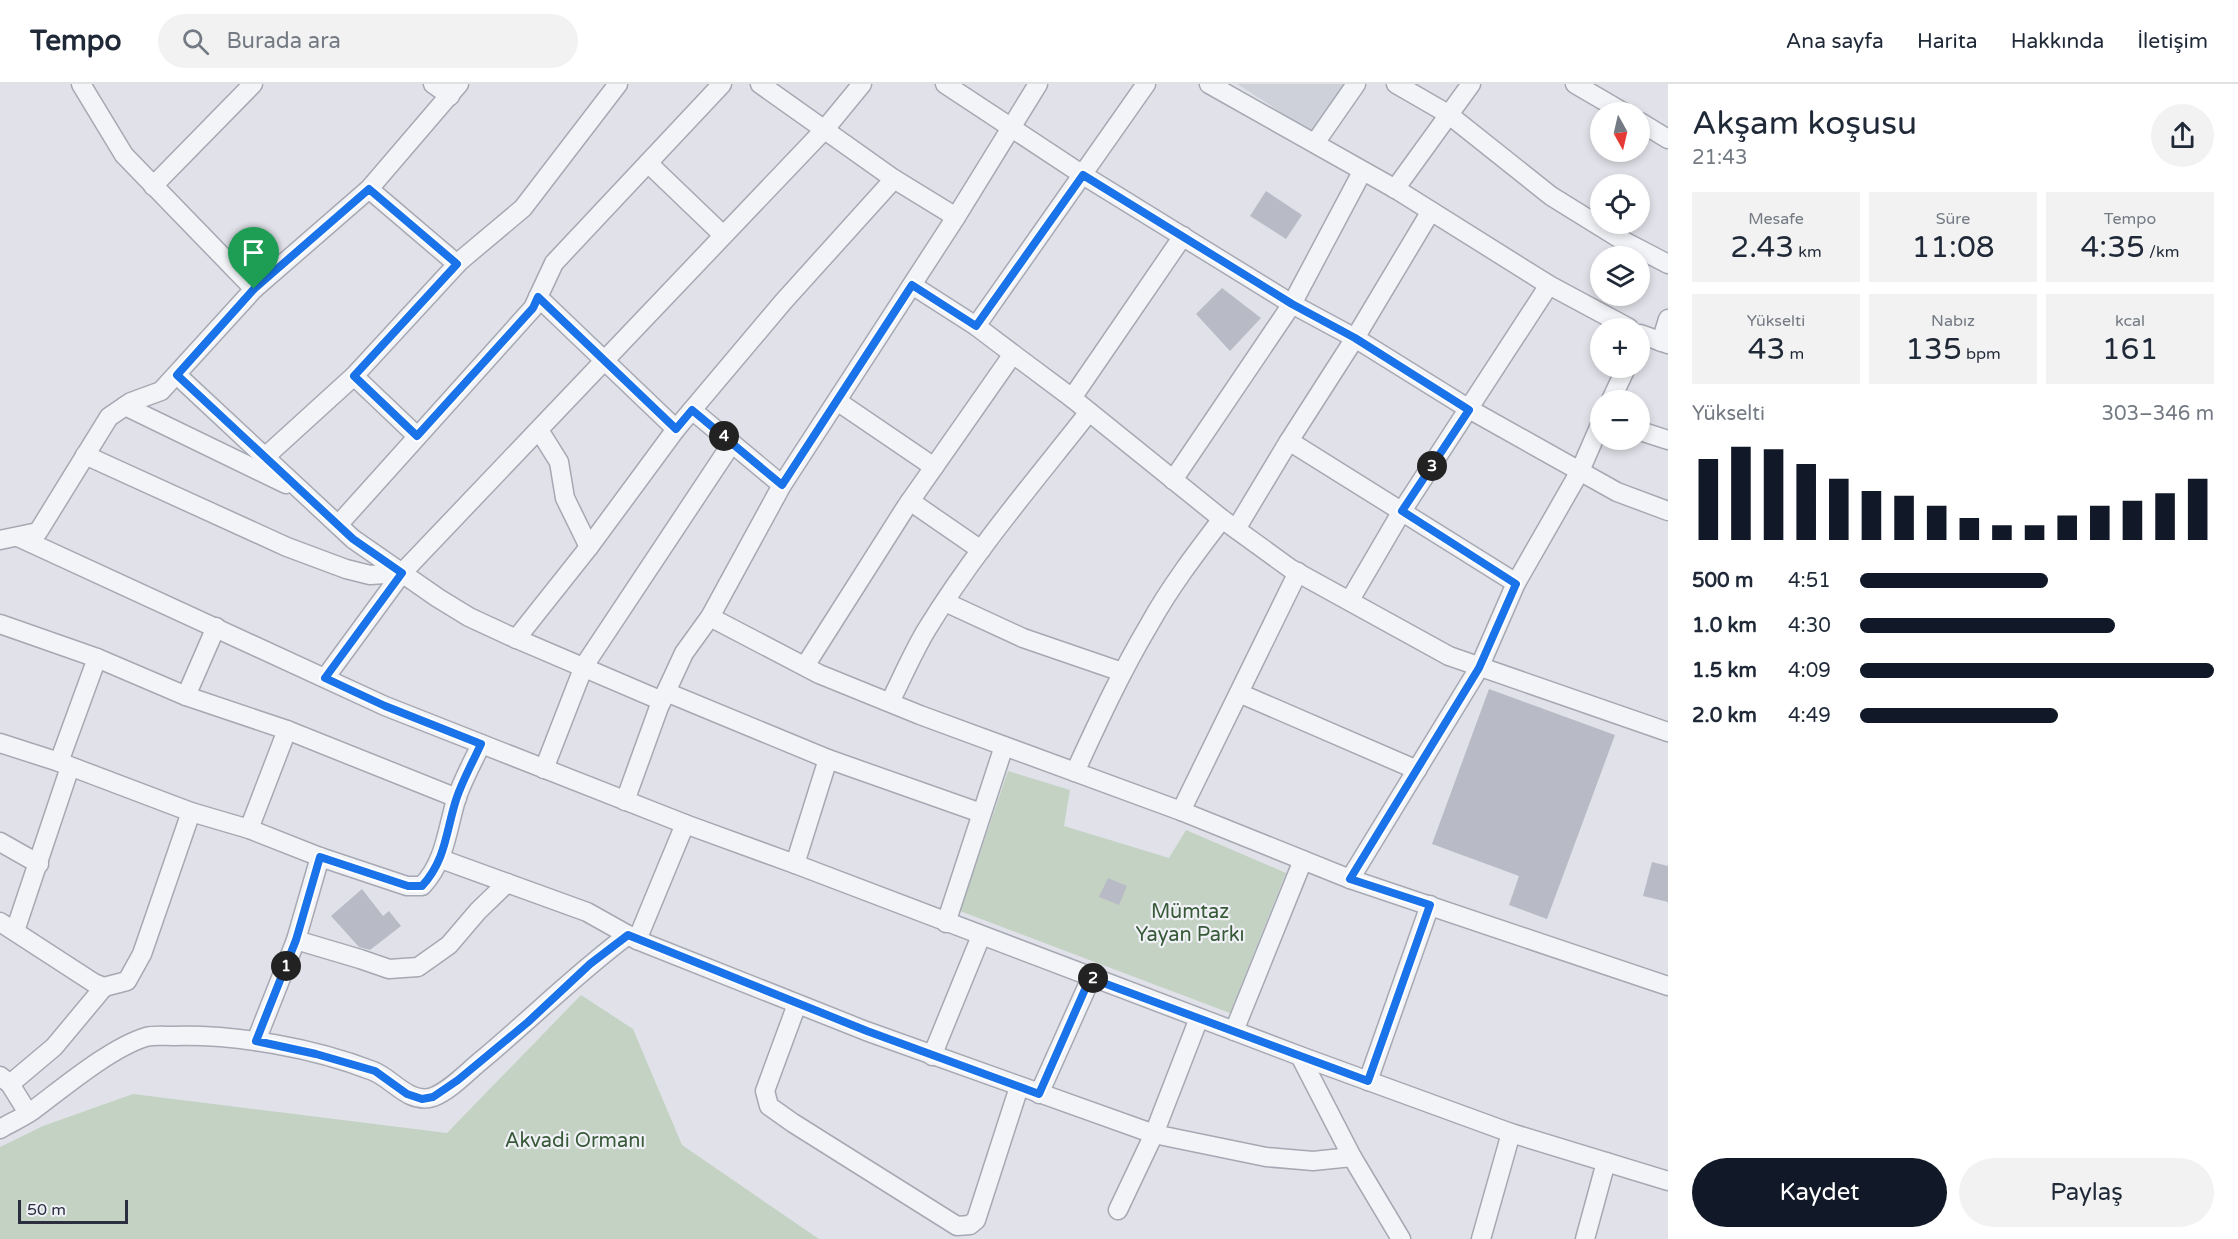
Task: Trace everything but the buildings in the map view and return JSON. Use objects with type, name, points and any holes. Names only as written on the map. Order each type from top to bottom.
[{"type":"street","points":[[81,84],[124,155],[254,289]]},
{"type":"street","points":[[153,186],[254,84]]},
{"type":"street","points":[[9,539],[38,532],[109,417],[125,406],[161,391],[254,289],[369,189],[454,90],[433,84]]},
{"type":"street","points":[[265,457],[354,376],[457,264],[523,208],[618,84]]},
{"type":"street","points":[[338,525],[533,308],[554,263],[722,84]]},
{"type":"street","points":[[760,84],[894,179],[956,217]]},
{"type":"street","points":[[325,678],[402,573],[825,129],[862,84]]},
{"type":"street","points":[[945,84],[1083,175],[1292,304],[1355,338],[1469,410],[1617,492],[1668,511]]},
{"type":"street","points":[[625,801],[664,696],[684,653],[710,616],[782,485],[956,217],[1038,84]]},
{"type":"street","points":[[976,326],[1146,84]]},
{"type":"street","points":[[1209,84],[1395,189],[1549,285],[1608,318]]},
{"type":"street","points":[[1315,143],[1356,84]]},
{"type":"street","points":[[1396,84],[1448,114],[1551,196],[1622,240],[1668,264]]},
{"type":"street","points":[[1395,189],[1471,84]]},
{"type":"street","points":[[1575,84],[1606,102]]},
{"type":"street","points":[[1650,128],[1668,139]]},
{"type":"street","points":[[648,163],[723,235]]},
{"type":"street","points":[[1173,480],[1292,304],[1362,172]]},
{"type":"street","points":[[516,639],[589,547],[676,429],[783,302],[894,179]]},
{"type":"street","points":[[369,189],[457,264]]},
{"type":"street","points":[[1075,772],[1122,672],[1185,567],[1229,524],[1288,441],[1355,338],[1431,211]]},
{"type":"street","points":[[1072,398],[1183,236]]},
{"type":"street","points":[[912,285],[976,326],[1072,398],[1229,524],[1298,572],[1449,656],[1668,732]]},
{"type":"street","points":[[1350,600],[1402,511],[1549,285]]},
{"type":"street","points":[[538,297],[676,429]]},
{"type":"street","points":[[1664,343],[1668,319]]},
{"type":"street","points":[[805,666],[910,501],[1013,354]]},
{"type":"street","points":[[177,375],[353,539],[469,617],[516,639],[584,666],[828,759],[981,813]]},
{"type":"street","points":[[354,376],[417,436]]},
{"type":"street","points":[[837,400],[934,467]]},
{"type":"street","points":[[125,406],[302,492]]},
{"type":"street","points":[[692,410],[782,485]]},
{"type":"street","points":[[890,702],[926,630],[945,602],[981,550],[1089,412]]},
{"type":"street","points":[[539,430],[559,462],[565,498],[589,547]]},
{"type":"street","points":[[1650,434],[1668,440]]},
{"type":"street","points":[[1288,441],[1516,584]]},
{"type":"street","points":[[544,769],[584,666],[732,443]]},
{"type":"street","points":[[1350,879],[1479,668],[1516,584],[1580,471],[1590,448]]},
{"type":"street","points":[[85,456],[287,547],[346,569],[370,575],[402,573]]},
{"type":"street","points":[[910,501],[981,550]]},
{"type":"street","points":[[9,539],[216,627],[385,706],[685,825],[795,864],[1090,978],[1511,1133],[1668,1181]]},
{"type":"street","points":[[1180,811],[1298,572]]},
{"type":"street","points":[[945,602],[1023,638],[1122,672]]},
{"type":"street","points":[[710,616],[805,666],[890,702],[1180,811],[1350,879],[1668,986]]},
{"type":"street","points":[[0,624],[97,658],[186,696],[287,730],[457,798]]},
{"type":"street","points":[[186,696],[216,627]]},
{"type":"street","points":[[97,658],[65,765],[39,864],[8,926],[94,984],[104,987],[127,981],[142,954],[191,812]]},
{"type":"street","points":[[1239,693],[1417,770]]},
{"type":"street","points":[[249,829],[287,730]]},
{"type":"street","points":[[0,743],[191,812],[249,829],[320,857],[408,886],[422,886],[441,859],[457,798],[481,744]]},
{"type":"street","points":[[946,923],[1004,746]]},
{"type":"street","points":[[795,864],[828,759]]},
{"type":"street","points":[[0,1129],[28,1113],[110,1055],[146,1037],[191,1035],[256,1041],[316,1054],[375,1071],[407,1094],[422,1099],[433,1097],[528,1022],[590,964],[633,937],[685,825]]},
{"type":"street","points":[[0,842],[39,864]]},
{"type":"street","points":[[256,1041],[296,940],[320,857]]},
{"type":"street","points":[[441,859],[587,912],[633,937],[797,1004],[932,1056],[1154,1134],[1266,1157],[1313,1161],[1352,1157]]},
{"type":"street","points":[[1234,1031],[1303,860]]},
{"type":"street","points":[[296,940],[360,958],[389,969],[418,967],[449,945],[478,911],[507,883]]},
{"type":"street","points":[[1368,1081],[1430,905]]},
{"type":"street","points":[[932,1056],[981,936]]},
{"type":"street","points":[[1039,1094],[1090,978]]},
{"type":"street","points":[[28,1113],[5,1080],[54,1047],[104,987]]},
{"type":"street","points":[[797,1004],[765,1091],[769,1106],[957,1226],[970,1225],[976,1220],[1019,1087]]},
{"type":"street","points":[[1118,1210],[1154,1134],[1199,1018]]},
{"type":"street","points":[[1300,1056],[1352,1157],[1401,1239]]},
{"type":"street","points":[[1481,1239],[1511,1133]]},
{"type":"street","points":[[1585,1239],[1606,1162]]},
{"type":"shaded area","points":[[1237,84],[1348,84],[1315,134]]},
{"type":"green space","name":"Mümtaz Yayan Parkı","points":[[1008,771],[1070,790],[1064,826],[1169,858],[1186,830],[1286,873],[1230,1013],[960,911]]},
{"type":"green space","name":"Akvadi Ormanı","points":[[581,995],[633,1029],[682,1145],[819,1239],[0,1239],[0,1147],[43,1126],[133,1094],[447,1133]]},
{"type":"route","points":[[1083,175],[1292,304],[1355,338],[1469,410],[1402,511],[1516,584],[1479,668],[1350,879],[1430,905],[1368,1081],[1090,978],[1039,1094],[867,1031],[628,935],[590,964],[528,1022],[458,1080],[433,1097],[422,1099],[407,1094],[375,1071],[316,1054],[256,1041],[296,940],[320,857],[408,886],[422,886],[441,859],[457,798],[481,744],[385,706],[325,678],[402,573],[353,539],[177,375],[254,289],[369,189],[457,264],[354,376],[417,436],[533,308],[538,297],[676,429],[692,410],[782,485],[912,285],[976,326],[1083,175]]}]
